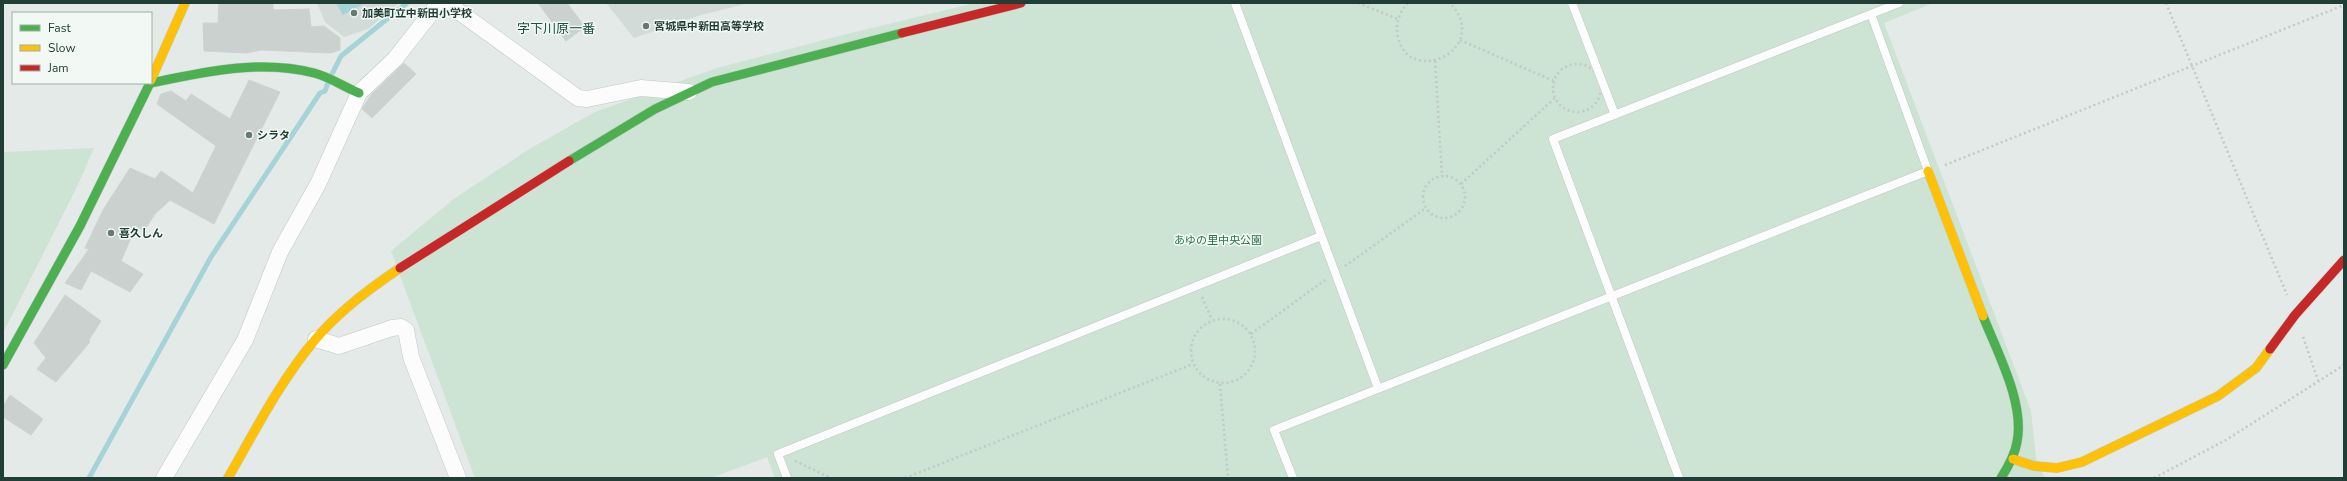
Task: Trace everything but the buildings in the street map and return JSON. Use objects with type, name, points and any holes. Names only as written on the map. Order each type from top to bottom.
[{"type":"street","points":[[152,78],[185,3]]},
{"type":"street","points":[[164,478],[245,340],[280,252],[318,184],[359,93],[395,59],[439,3]]},
{"type":"street","points":[[447,3],[578,98],[587,99],[641,88],[688,92]]},
{"type":"street","points":[[228,478],[274,398],[316,339],[357,300],[388,277],[620,129],[688,92],[712,82],[1021,3]]},
{"type":"street","points":[[152,83],[198,74],[255,69],[298,70],[319,75],[359,93]]},
{"type":"street","points":[[3,365],[66,253],[123,143],[150,84]]},
{"type":"street","points":[[1928,171],[2014,400],[2020,437],[2013,459],[2001,478]]},
{"type":"street","points":[[2013,459],[2034,466],[2057,468],[2082,462],[2218,396],[2237,384],[2256,368],[2294,316],[2344,260]]},
{"type":"street","points":[[316,339],[339,346],[392,328],[401,328],[406,330],[411,357],[458,478]]},
{"type":"lane","points":[[1235,3],[1378,388]]},
{"type":"lane","points":[[1572,3],[1615,114]]},
{"type":"lane","points":[[1679,478],[1553,139],[1899,3]]},
{"type":"lane","points":[[1293,478],[1274,430],[1928,171],[1871,14]]},
{"type":"lane","points":[[787,478],[778,454],[1321,236]]},
{"type":"path","points":[[1358,3],[1398,19]]},
{"type":"path","points":[[1408,3],[1398,19],[1396,30],[1399,41],[1405,50],[1414,58],[1424,61],[1435,61],[1446,57],[1455,50],[1460,40],[1461,19],[1450,3]]},
{"type":"path","points":[[2166,3],[2294,316],[2318,380]]},
{"type":"path","points":[[1928,171],[2344,5]]},
{"type":"path","points":[[1460,40],[1554,81]]},
{"type":"path","points":[[1435,61],[1442,176]]},
{"type":"path","points":[[1580,64],[1594,71],[1601,85],[1598,99],[1594,105],[1580,112],[1566,108],[1556,98],[1554,81],[1564,68],[1580,64]]},
{"type":"path","points":[[1461,184],[1556,98]]},
{"type":"path","points":[[1442,176],[1456,179],[1461,184],[1465,197],[1461,210],[1450,217],[1436,216],[1426,208],[1423,194],[1429,182],[1442,176]]},
{"type":"path","points":[[1198,285],[1212,320]]},
{"type":"path","points":[[1222,318],[1234,320],[1243,325],[1251,334],[1255,343],[1256,354],[1248,373],[1240,380],[1220,384],[1210,381],[1201,375],[1193,364],[1191,345],[1195,335],[1202,326],[1212,320],[1222,318]]},
{"type":"path","points":[[905,478],[1193,364]]},
{"type":"path","points":[[2154,478],[2226,440],[2318,380],[2344,365]]},
{"type":"path","points":[[1220,384],[1228,478]]},
{"type":"path","points":[[778,454],[831,478]]},
{"type":"shaded area","name":"加美町立中新田小学校","points":[[317,3],[399,3],[368,29],[344,37],[325,22]]},
{"type":"shaded area","name":"宮城県中新田高等学校","points":[[606,3],[749,3],[701,15],[634,38]]},
{"type":"green space","name":"あゆの里中央公園","points":[[975,3],[1933,3],[1884,23],[2031,411],[2036,458],[2045,478],[775,478],[767,457],[711,478],[475,478],[391,251],[455,198],[531,148],[595,112],[717,68],[839,36]]},
{"type":"green space","points":[[94,148],[77,187],[3,333],[3,152]]},
{"type":"water","points":[[336,3],[365,3],[343,15]]},
{"type":"waterway","points":[[332,74],[341,56],[407,3]]},
{"type":"waterway","points":[[89,478],[211,257],[320,93],[325,91],[328,83]]},
{"type":"traffic: fast","points":[[569,161],[655,109],[712,82],[902,33]]},
{"type":"traffic: fast","points":[[152,83],[212,71],[253,67],[274,67],[314,73],[359,93]]},
{"type":"traffic: fast","points":[[3,365],[80,226],[150,84]]},
{"type":"traffic: fast","points":[[1983,316],[2002,361],[2017,411],[2018,427],[2015,452],[2001,478]]},
{"type":"traffic: slow","points":[[152,78],[185,3]]},
{"type":"traffic: slow","points":[[1928,171],[1983,316]]},
{"type":"traffic: slow","points":[[228,478],[279,390],[301,357],[323,330],[354,302],[400,268]]},
{"type":"traffic: slow","points":[[2013,459],[2034,466],[2057,468],[2082,462],[2218,396],[2256,368],[2270,349]]},
{"type":"traffic: jam","points":[[902,33],[1021,3]]},
{"type":"traffic: jam","points":[[400,268],[569,161]]},
{"type":"traffic: jam","points":[[2270,349],[2295,315],[2344,260]]},
{"type":"place","name":"加美町立中新田小学校","points":[[354,13]]},
{"type":"place","name":"宮城県中新田高等学校","points":[[646,26]]},
{"type":"place","name":"シラタ","points":[[249,135]]},
{"type":"place","name":"喜久しん","points":[[111,233]]},
{"type":"district","name":"字下川原一番","points":[[556,28]]}]
